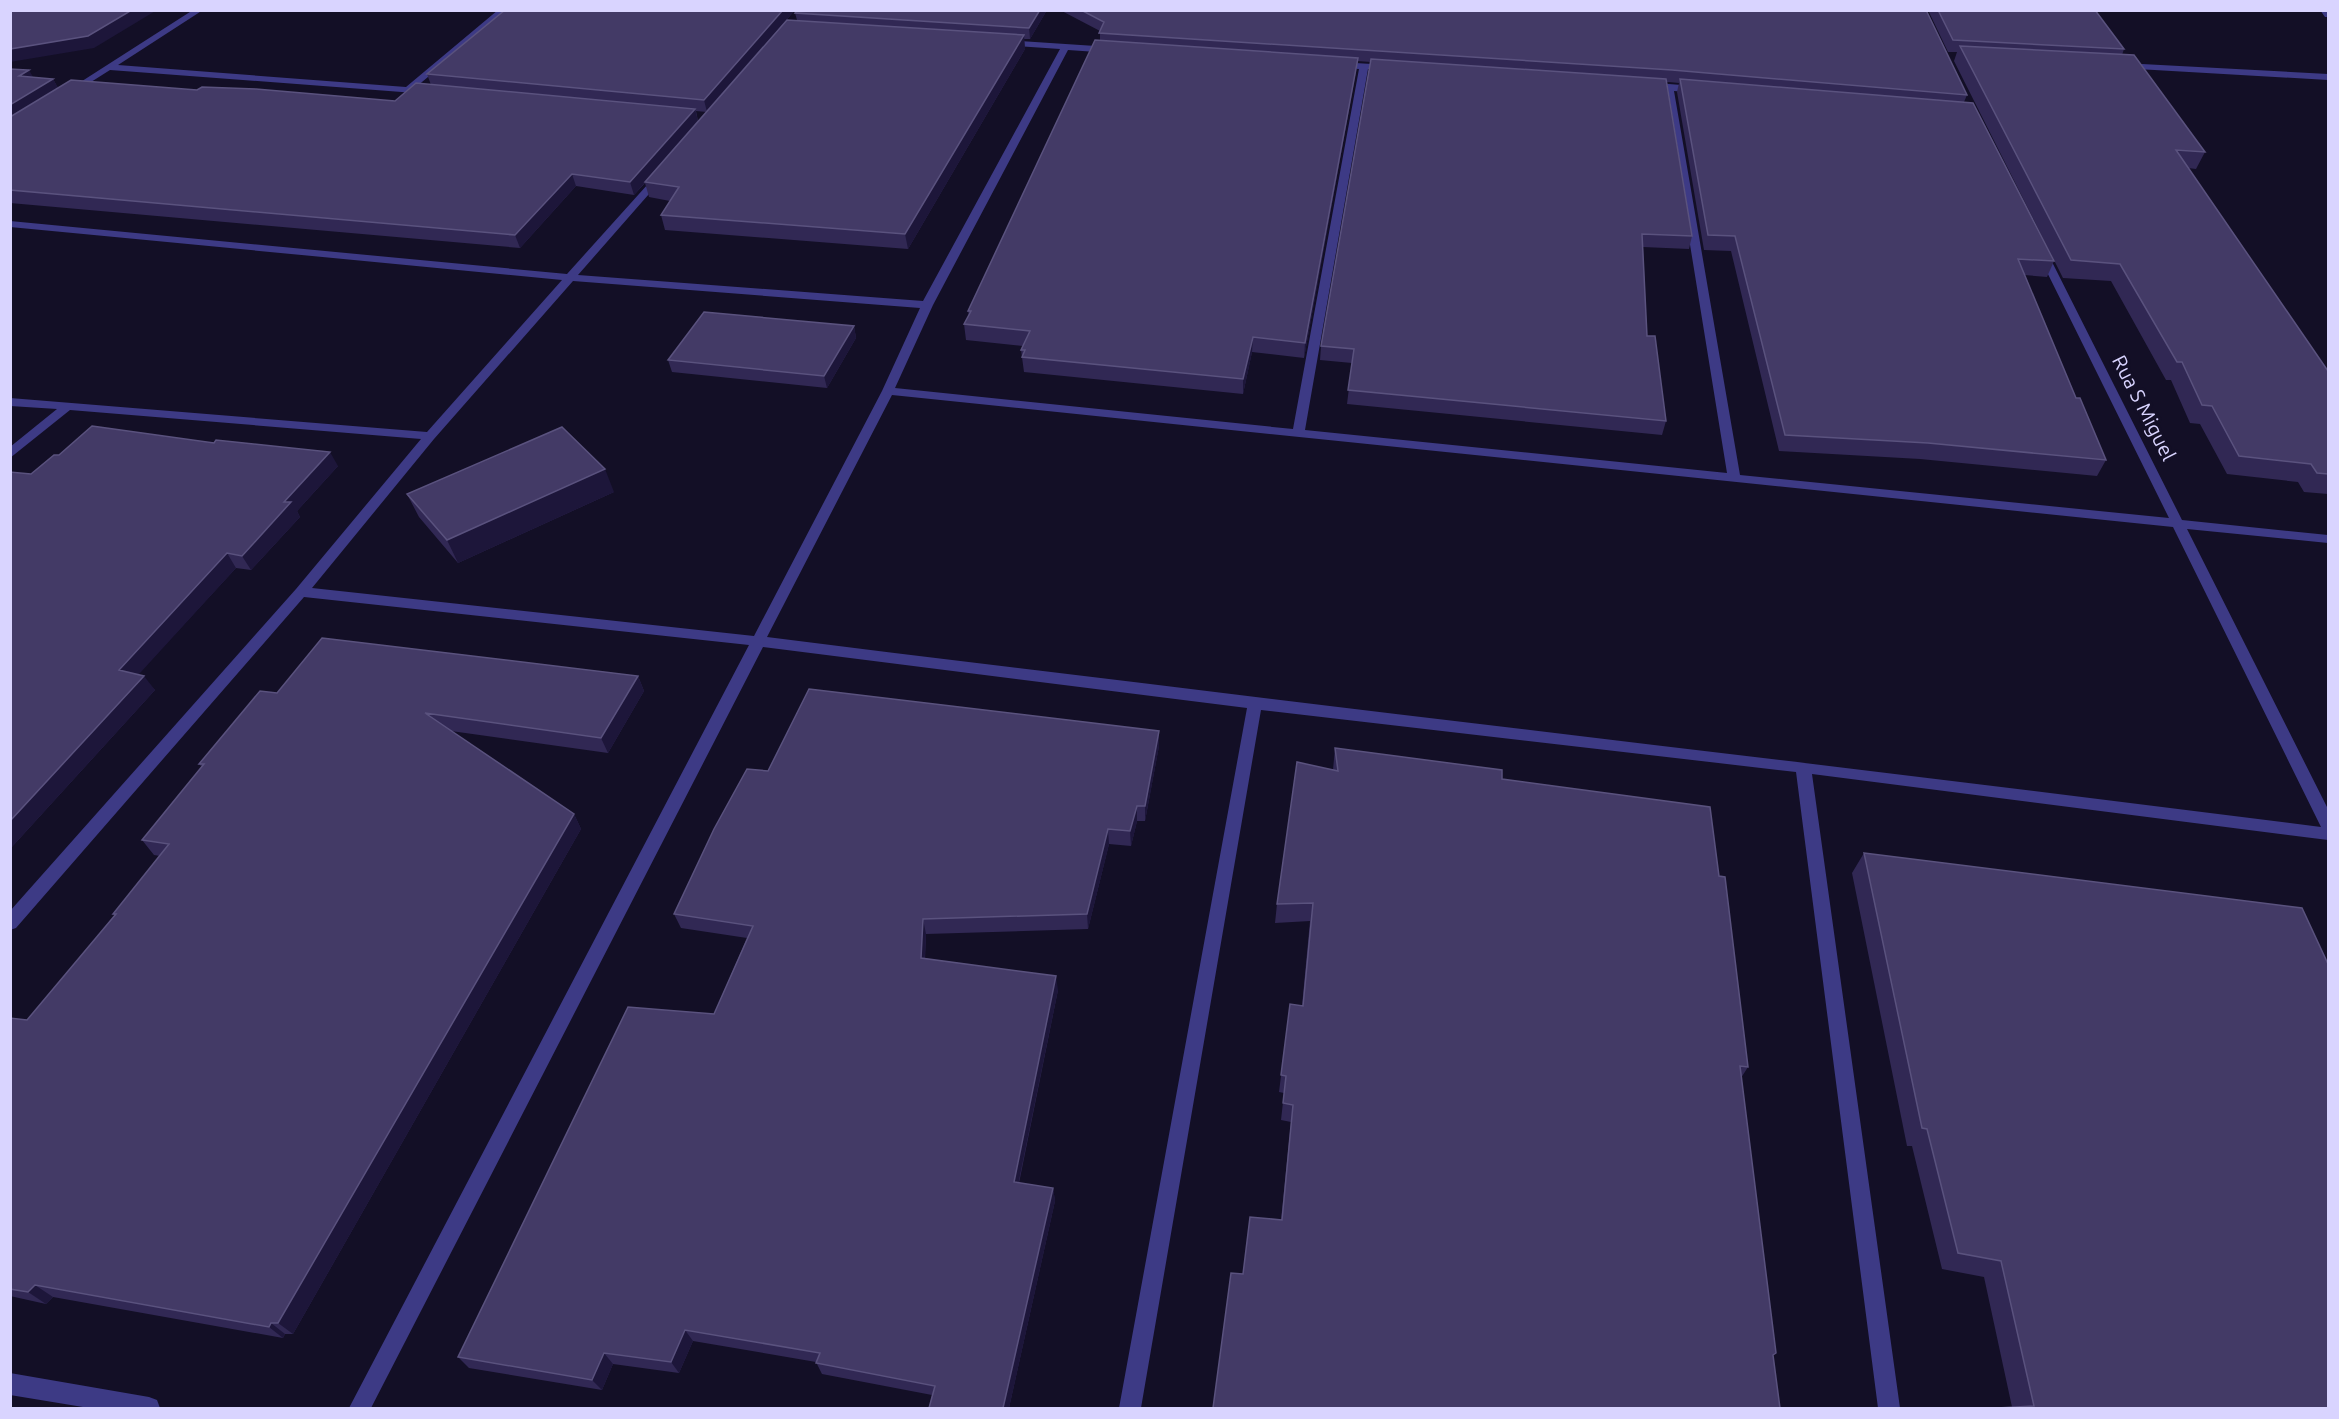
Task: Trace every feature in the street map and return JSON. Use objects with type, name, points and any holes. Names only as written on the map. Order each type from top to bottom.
[{"type":"street","points":[[59,98],[199,10]]},
{"type":"street","points":[[409,90],[504,10]]},
{"type":"street","points":[[2324,10],[2328,15]]},
{"type":"street","points":[[996,43],[1125,51]]},
{"type":"street","points":[[360,1408],[888,391],[927,306],[1065,48]]},
{"type":"street","points":[[1328,64],[1400,69]]},
{"type":"street","points":[[2107,65],[2328,77]]},
{"type":"street","points":[[108,67],[444,93]]},
{"type":"street","points":[[1299,432],[1364,67]]},
{"type":"street","points":[[1634,85],[1704,90]]},
{"type":"street","points":[[1670,87],[1734,476]]},
{"type":"street","points":[[10,923],[301,592],[430,436],[665,171]]},
{"type":"street","points":[[10,224],[572,278],[927,306]]},
{"type":"street","name":"Rua S Miguel","points":[[2036,240],[2328,824]]},
{"type":"street","points":[[888,391],[1734,476],[2328,539]]},
{"type":"street","points":[[10,402],[430,436]]},
{"type":"street","points":[[10,454],[66,408]]},
{"type":"street","points":[[301,592],[757,641],[1255,704],[1803,767],[2328,834]]},
{"type":"street","points":[[1130,1408],[1255,704]]},
{"type":"street","points":[[1803,767],[1889,1408]]},
{"type":"street","points":[[10,1384],[149,1408]]},
{"type":"building","points":[[10,10],[132,10],[88,36],[10,49]]},
{"type":"building","points":[[505,10],[783,10],[704,100],[427,74]]},
{"type":"building","points":[[797,10],[1040,10],[1029,28],[795,13]]},
{"type":"building","points":[[1081,10],[1926,10],[1967,95],[1672,70],[1099,33],[1104,22]]},
{"type":"building","points":[[1938,10],[2095,10],[2124,49],[1953,40]]},
{"type":"building","points":[[787,20],[1024,35],[905,234],[661,215],[679,187],[645,182]]},
{"type":"building","points":[[1095,40],[1358,58],[1305,343],[1253,337],[1243,379],[1022,357],[1025,350],[1021,350],[1030,331],[964,324],[971,311],[968,311]]},
{"type":"building","points":[[1960,46],[2134,55],[2205,152],[2176,150],[2328,371],[2328,474],[2317,473],[2311,464],[2239,456],[2212,406],[2202,405],[2182,362],[2177,362],[2120,264],[2071,260]]},
{"type":"building","points":[[1371,59],[1666,79],[1692,236],[1642,234],[1647,336],[1655,336],[1666,421],[1348,390],[1354,349],[1321,346]]},
{"type":"building","points":[[10,69],[29,70],[19,76],[53,79],[10,105]]},
{"type":"building","points":[[1680,79],[1973,103],[2054,261],[2018,259],[2076,398],[2080,398],[2106,460],[1928,443],[1785,435],[1735,236],[1708,235]]},
{"type":"building","points":[[71,80],[197,90],[202,87],[256,89],[395,101],[416,83],[695,109],[630,182],[572,174],[515,235],[10,190],[10,117]]},
{"type":"building","points":[[704,312],[854,326],[824,376],[668,360]]},
{"type":"building","points":[[92,426],[214,443],[216,440],[330,452],[284,502],[291,502],[242,556],[227,553],[119,670],[144,676],[10,821],[10,472],[31,474],[54,455],[59,455]]},
{"type":"building","points":[[562,427],[605,469],[447,540],[407,494]]},
{"type":"building","points":[[322,638],[638,676],[601,738],[425,713],[574,814],[278,1323],[271,1323],[269,1327],[35,1285],[28,1292],[10,1289],[10,1018],[27,1020],[116,914],[113,914],[169,844],[142,840],[204,764],[199,764],[260,691],[277,693]]},
{"type":"building","points":[[809,689],[1159,731],[1145,806],[1137,806],[1130,831],[1108,829],[1087,914],[923,919],[921,958],[1056,976],[1014,1182],[1053,1188],[1003,1408],[929,1408],[935,1386],[816,1363],[820,1353],[685,1330],[671,1362],[604,1353],[592,1380],[458,1357],[628,1007],[714,1014],[753,926],[674,914],[714,829],[747,769],[768,771]]},
{"type":"building","points":[[1335,748],[1502,770],[1502,779],[1710,807],[1719,876],[1725,877],[1748,1067],[1740,1066],[1776,1353],[1773,1355],[1780,1408],[1213,1408],[1231,1273],[1243,1274],[1250,1217],[1282,1220],[1293,1105],[1283,1103],[1286,1076],[1281,1075],[1290,1004],[1303,1006],[1313,903],[1277,904],[1297,762],[1338,771]]},
{"type":"building","points":[[1864,853],[2302,908],[2328,964],[2328,1408],[1997,1408],[2034,1406],[2001,1261],[1958,1253],[1927,1129],[1922,1128]]}]
